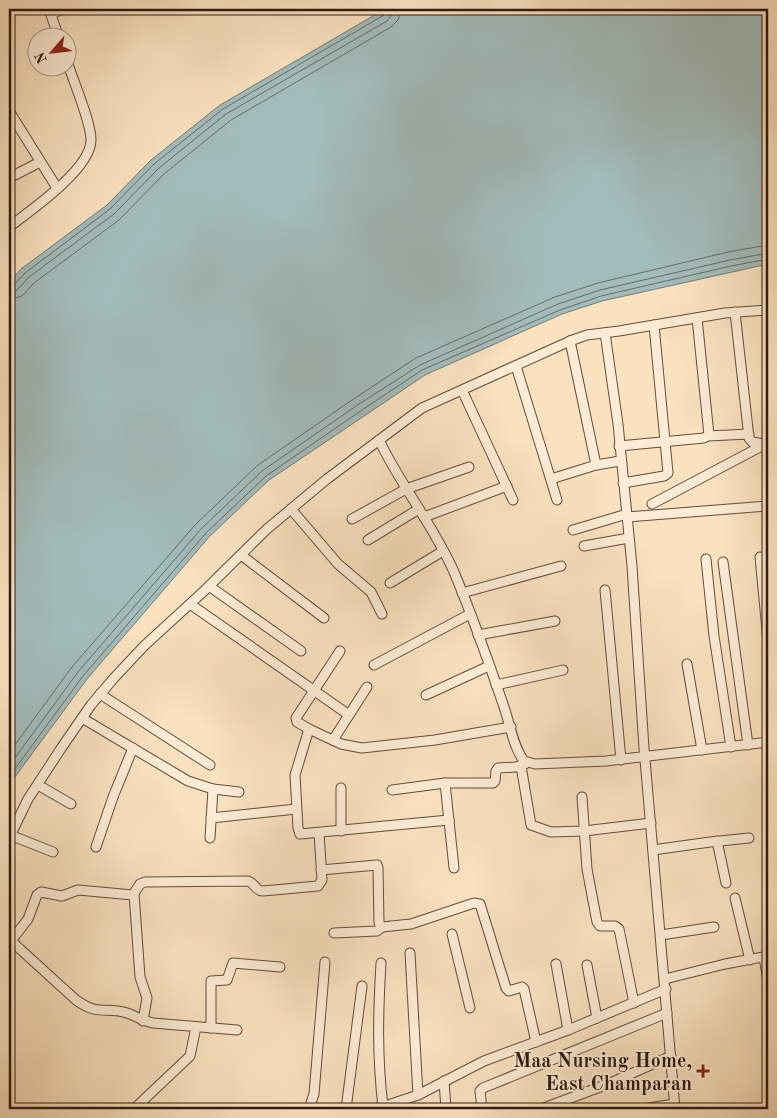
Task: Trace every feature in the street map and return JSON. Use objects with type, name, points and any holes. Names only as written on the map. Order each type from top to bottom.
[{"type":"street","points":[[9,10],[14,9]]},
{"type":"street","points":[[56,28],[50,11],[63,9]]},
{"type":"street","points":[[9,227],[57,188],[86,157],[90,149],[89,127],[73,78]]},
{"type":"street","points":[[9,111],[57,188]]},
{"type":"street","points":[[9,178],[40,162]]},
{"type":"street","points":[[53,852],[9,836],[38,785],[100,694],[144,646],[209,586],[267,528],[379,440],[422,408],[587,335],[605,334],[735,312],[768,310]]},
{"type":"street","points":[[652,504],[760,447],[759,444],[751,441],[749,434],[735,312]]},
{"type":"street","points":[[697,318],[709,428],[708,436]]},
{"type":"street","points":[[623,483],[668,474],[654,325]]},
{"type":"street","points":[[605,334],[612,377],[627,515],[650,824],[675,1107],[643,1109]]},
{"type":"street","points":[[570,341],[596,465]]},
{"type":"street","points":[[516,366],[557,500]]},
{"type":"street","points":[[462,390],[513,500]]},
{"type":"street","points":[[619,446],[665,443],[708,436],[749,434]]},
{"type":"street","points":[[379,440],[453,570],[524,764],[531,825],[551,832],[584,831],[650,824]]},
{"type":"street","points":[[551,479],[596,465],[620,460]]},
{"type":"street","points":[[352,519],[406,489],[468,467]]},
{"type":"street","points":[[368,540],[421,513],[507,486]]},
{"type":"street","points":[[573,530],[627,515],[768,506]]},
{"type":"street","points":[[291,509],[338,564],[371,592],[382,614]]},
{"type":"street","points":[[584,546],[629,538]]},
{"type":"street","points":[[390,583],[443,551]]},
{"type":"street","points":[[240,554],[324,618]]},
{"type":"street","points":[[760,558],[768,640]]},
{"type":"street","points":[[706,559],[714,636],[731,746]]},
{"type":"street","points":[[723,562],[748,745]]},
{"type":"street","points":[[462,593],[562,566]]},
{"type":"street","points":[[209,586],[301,651]]},
{"type":"street","points":[[605,590],[621,760]]},
{"type":"street","points":[[190,604],[349,715]]},
{"type":"street","points":[[374,665],[470,614]]},
{"type":"street","points":[[478,635],[555,620]]},
{"type":"street","points":[[340,651],[296,718],[296,722],[309,730],[350,746],[372,748],[435,740],[511,727]]},
{"type":"street","points":[[687,664],[702,750]]},
{"type":"street","points":[[426,694],[489,666]]},
{"type":"street","points":[[496,685],[563,670]]},
{"type":"street","points":[[333,740],[367,687]]},
{"type":"street","points":[[100,694],[210,766]]},
{"type":"street","points":[[82,718],[188,781],[212,789],[239,792]]},
{"type":"street","points":[[309,730],[295,775],[296,809],[298,831],[300,834],[450,820]]},
{"type":"street","points":[[392,790],[445,783],[493,783],[498,768],[524,764],[621,760],[768,742]]},
{"type":"street","points":[[96,847],[133,748]]},
{"type":"street","points":[[445,783],[454,868]]},
{"type":"street","points":[[38,785],[71,804]]},
{"type":"street","points":[[340,788],[341,831]]},
{"type":"street","points":[[210,838],[212,789]]},
{"type":"street","points":[[582,797],[589,880],[597,922],[600,926],[615,926],[618,929],[634,1003]]},
{"type":"street","points":[[211,818],[296,809]]},
{"type":"street","points":[[144,1021],[147,998],[140,978],[134,894],[140,884],[145,882],[248,881],[263,892],[315,887],[321,882],[319,833]]},
{"type":"street","points":[[653,850],[749,838]]},
{"type":"street","points":[[717,841],[726,883]]},
{"type":"street","points":[[321,870],[377,866],[379,923],[382,927]]},
{"type":"street","points":[[134,894],[78,890],[62,896],[41,892],[37,895],[28,919],[10,940],[76,1000],[95,1011],[123,1012],[144,1021],[237,1030]]},
{"type":"street","points":[[735,898],[750,960]]},
{"type":"street","points":[[334,933],[377,931],[382,927],[411,924],[474,903],[480,904],[506,988],[509,991],[521,986],[524,989],[536,1042]]},
{"type":"street","points":[[661,935],[714,927]]},
{"type":"street","points":[[452,934],[470,1008]]},
{"type":"street","points":[[410,953],[418,1095]]},
{"type":"street","points":[[665,978],[766,957],[768,981]]},
{"type":"street","points":[[309,1109],[314,1094],[325,962]]},
{"type":"street","points":[[211,1028],[211,982],[227,980],[233,963],[280,967]]},
{"type":"street","points":[[381,963],[378,1039],[380,1108],[418,1095],[484,1061],[568,1030],[666,989]]},
{"type":"street","points":[[556,964],[568,1030]]},
{"type":"street","points":[[587,965],[597,1018]]},
{"type":"street","points":[[346,1109],[362,986]]},
{"type":"street","points":[[482,1109],[480,1093],[482,1089],[668,1013]]},
{"type":"street","points":[[134,1109],[190,1056],[196,1027]]},
{"type":"street","points":[[541,1109],[608,1084],[671,1056]]},
{"type":"street","points":[[444,1081],[446,1109]]},
{"type":"water","points":[[385,9],[768,9],[768,264],[602,301],[562,314],[425,375],[269,480],[209,537],[87,679],[9,785],[9,283],[21,269],[107,205],[151,160],[220,105]]},
{"type":"place","name":"Maa Nursing Home, East Champaran","points":[[703,1071]]}]
